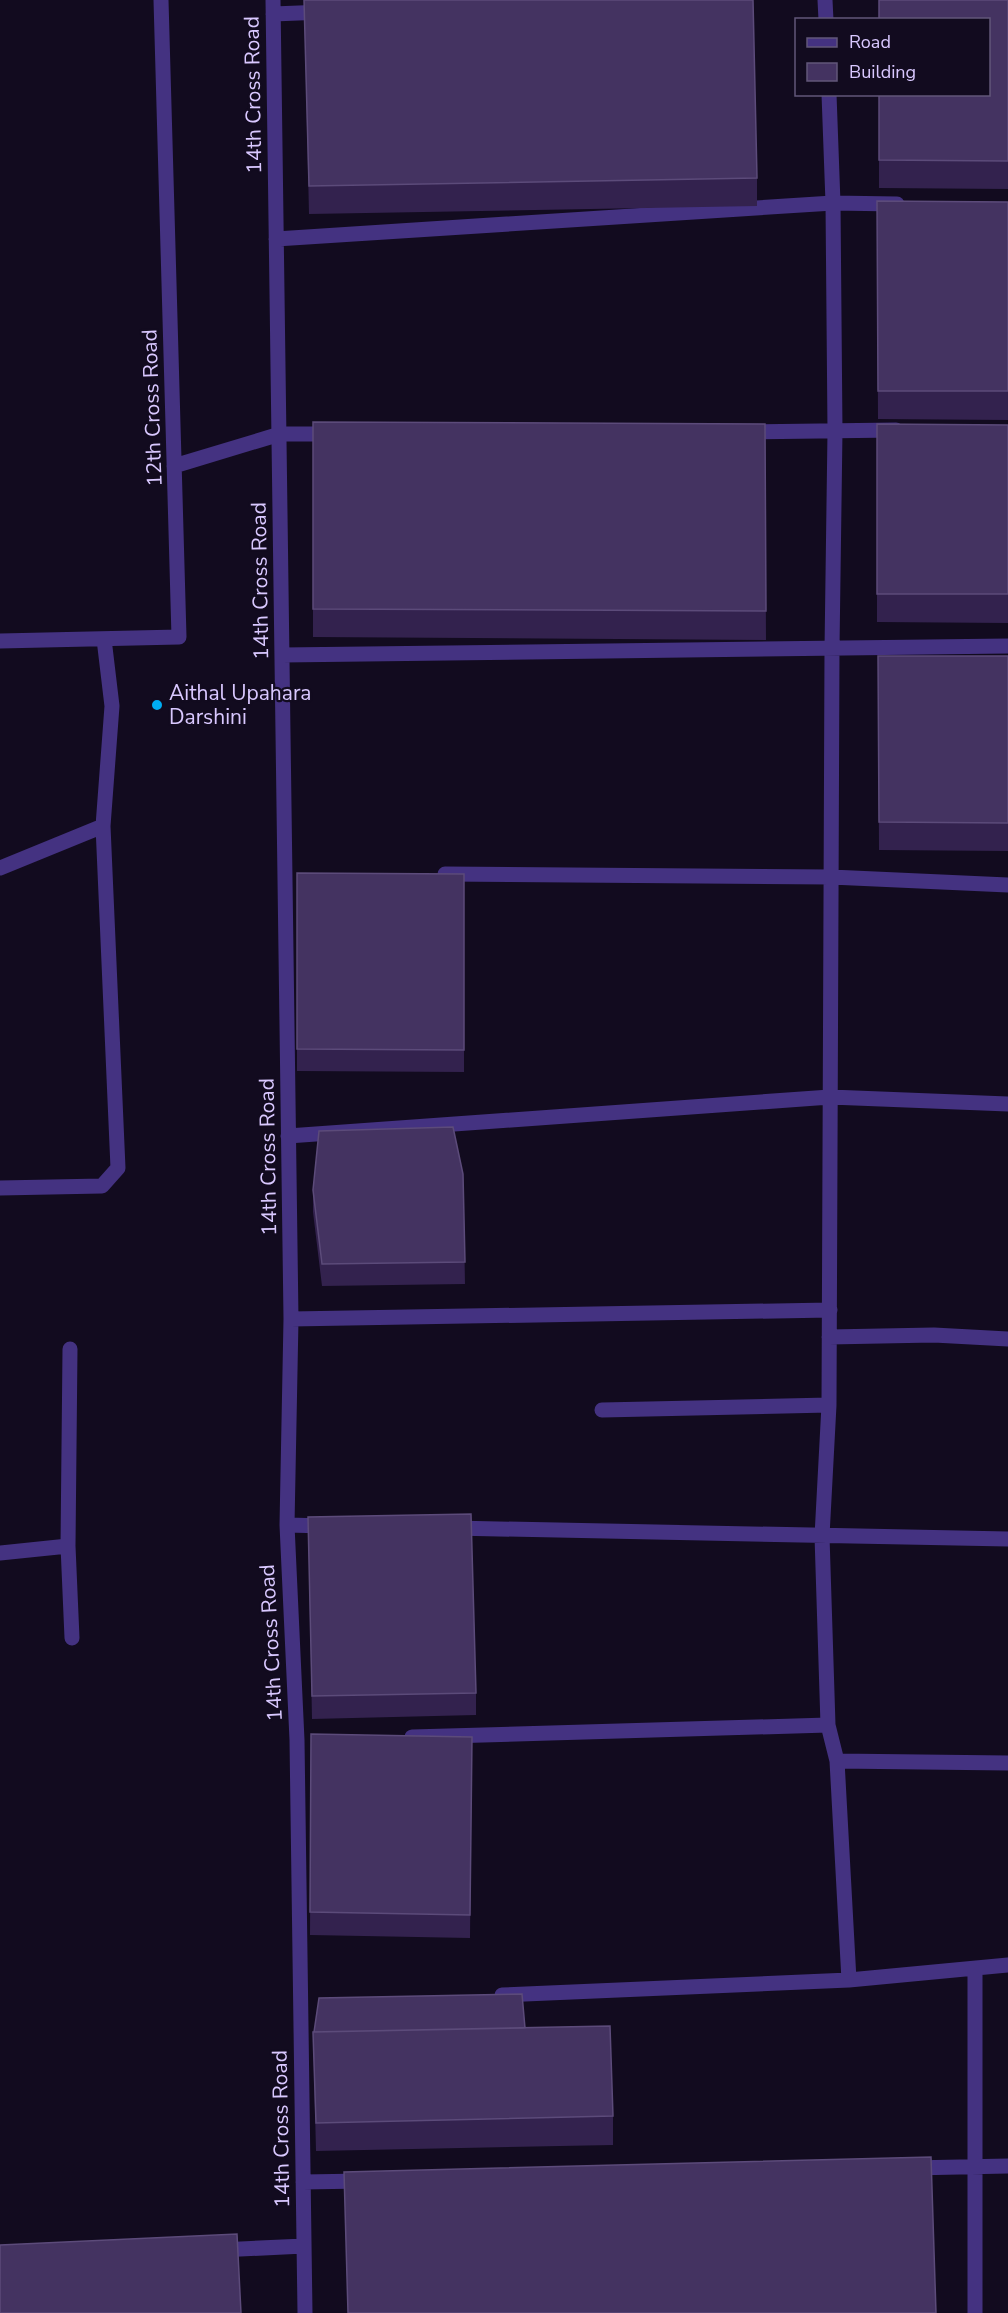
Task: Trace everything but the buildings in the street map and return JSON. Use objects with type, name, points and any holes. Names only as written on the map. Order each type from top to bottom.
[{"type":"street","name":"12th Cross Road","points":[[0,640],[179,637],[161,0]]},
{"type":"street","points":[[825,0],[826,18]]},
{"type":"street","points":[[273,7],[343,11]]},
{"type":"street","name":"14th Cross Road","points":[[273,7],[282,655],[292,873],[288,1136],[291,1318],[287,1525],[303,1740],[306,2003],[303,2182],[304,2313]]},
{"type":"street","points":[[829,96],[833,203],[835,432],[829,1406],[822,1536],[828,1725],[837,1761],[849,1980]]},
{"type":"street","points":[[276,239],[833,203],[915,205]]},
{"type":"street","points":[[729,432],[916,430]]},
{"type":"street","points":[[174,466],[280,434],[351,434]]},
{"type":"street","points":[[0,1188],[102,1186],[118,1168],[103,826],[112,706],[104,639]]},
{"type":"street","points":[[282,655],[1008,646]]},
{"type":"street","points":[[0,868],[103,826]]},
{"type":"street","points":[[428,874],[831,877],[1008,885]]},
{"type":"street","points":[[288,1136],[830,1097],[1008,1104]]},
{"type":"street","points":[[291,1318],[830,1310]]},
{"type":"street","points":[[829,1337],[934,1335],[1008,1339]]},
{"type":"street","points":[[70,1349],[68,1546],[72,1638]]},
{"type":"street","points":[[602,1410],[829,1406]]},
{"type":"street","points":[[287,1525],[346,1526]]},
{"type":"street","points":[[442,1528],[1008,1539]]},
{"type":"street","points":[[0,1553],[68,1546]]},
{"type":"street","points":[[391,1738],[828,1725]]},
{"type":"street","points":[[837,1761],[1008,1763]]},
{"type":"street","points":[[491,1995],[849,1980],[1008,1965]]},
{"type":"street","points":[[975,1969],[975,2313]]},
{"type":"street","points":[[892,2168],[1008,2166]]},
{"type":"street","points":[[303,2182],[373,2181]]},
{"type":"street","points":[[210,2251],[304,2246]]},
{"type":"place","name":"Aithal Upahara Darshini","points":[[157,705]]}]
